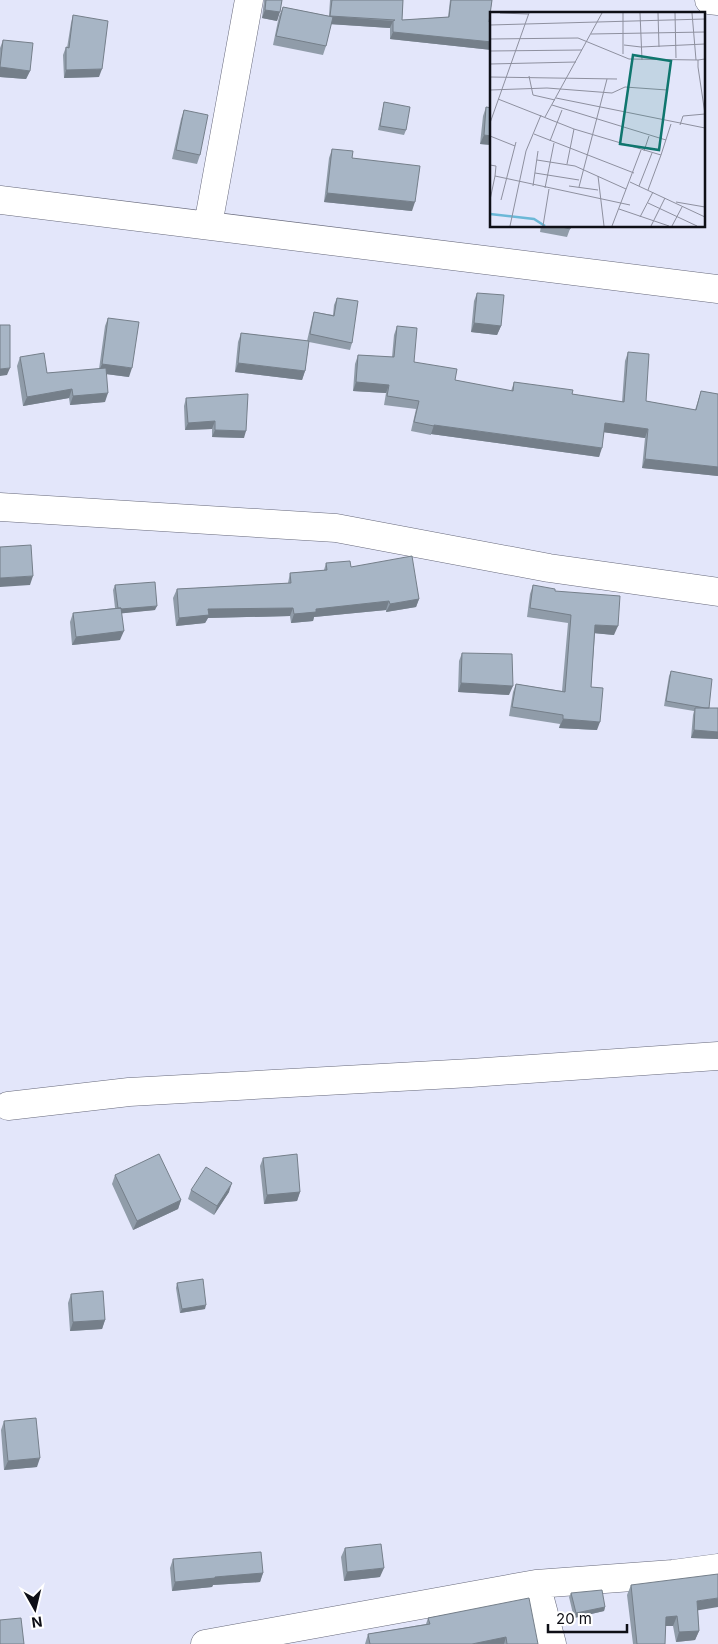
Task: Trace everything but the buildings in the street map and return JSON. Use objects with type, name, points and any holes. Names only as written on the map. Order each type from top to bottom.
[{"type":"street","points":[[208,225],[249,0]]},
{"type":"street","points":[[709,0],[718,1]]},
{"type":"street","points":[[0,200],[718,289]]},
{"type":"street","points":[[0,507],[336,528],[549,568],[718,592]]},
{"type":"street","points":[[8,1106],[129,1092],[471,1073],[718,1056]]},
{"type":"street","points":[[205,1644],[536,1584],[673,1574],[718,1568]]},
{"type":"street","points":[[536,1584],[552,1644]]}]
